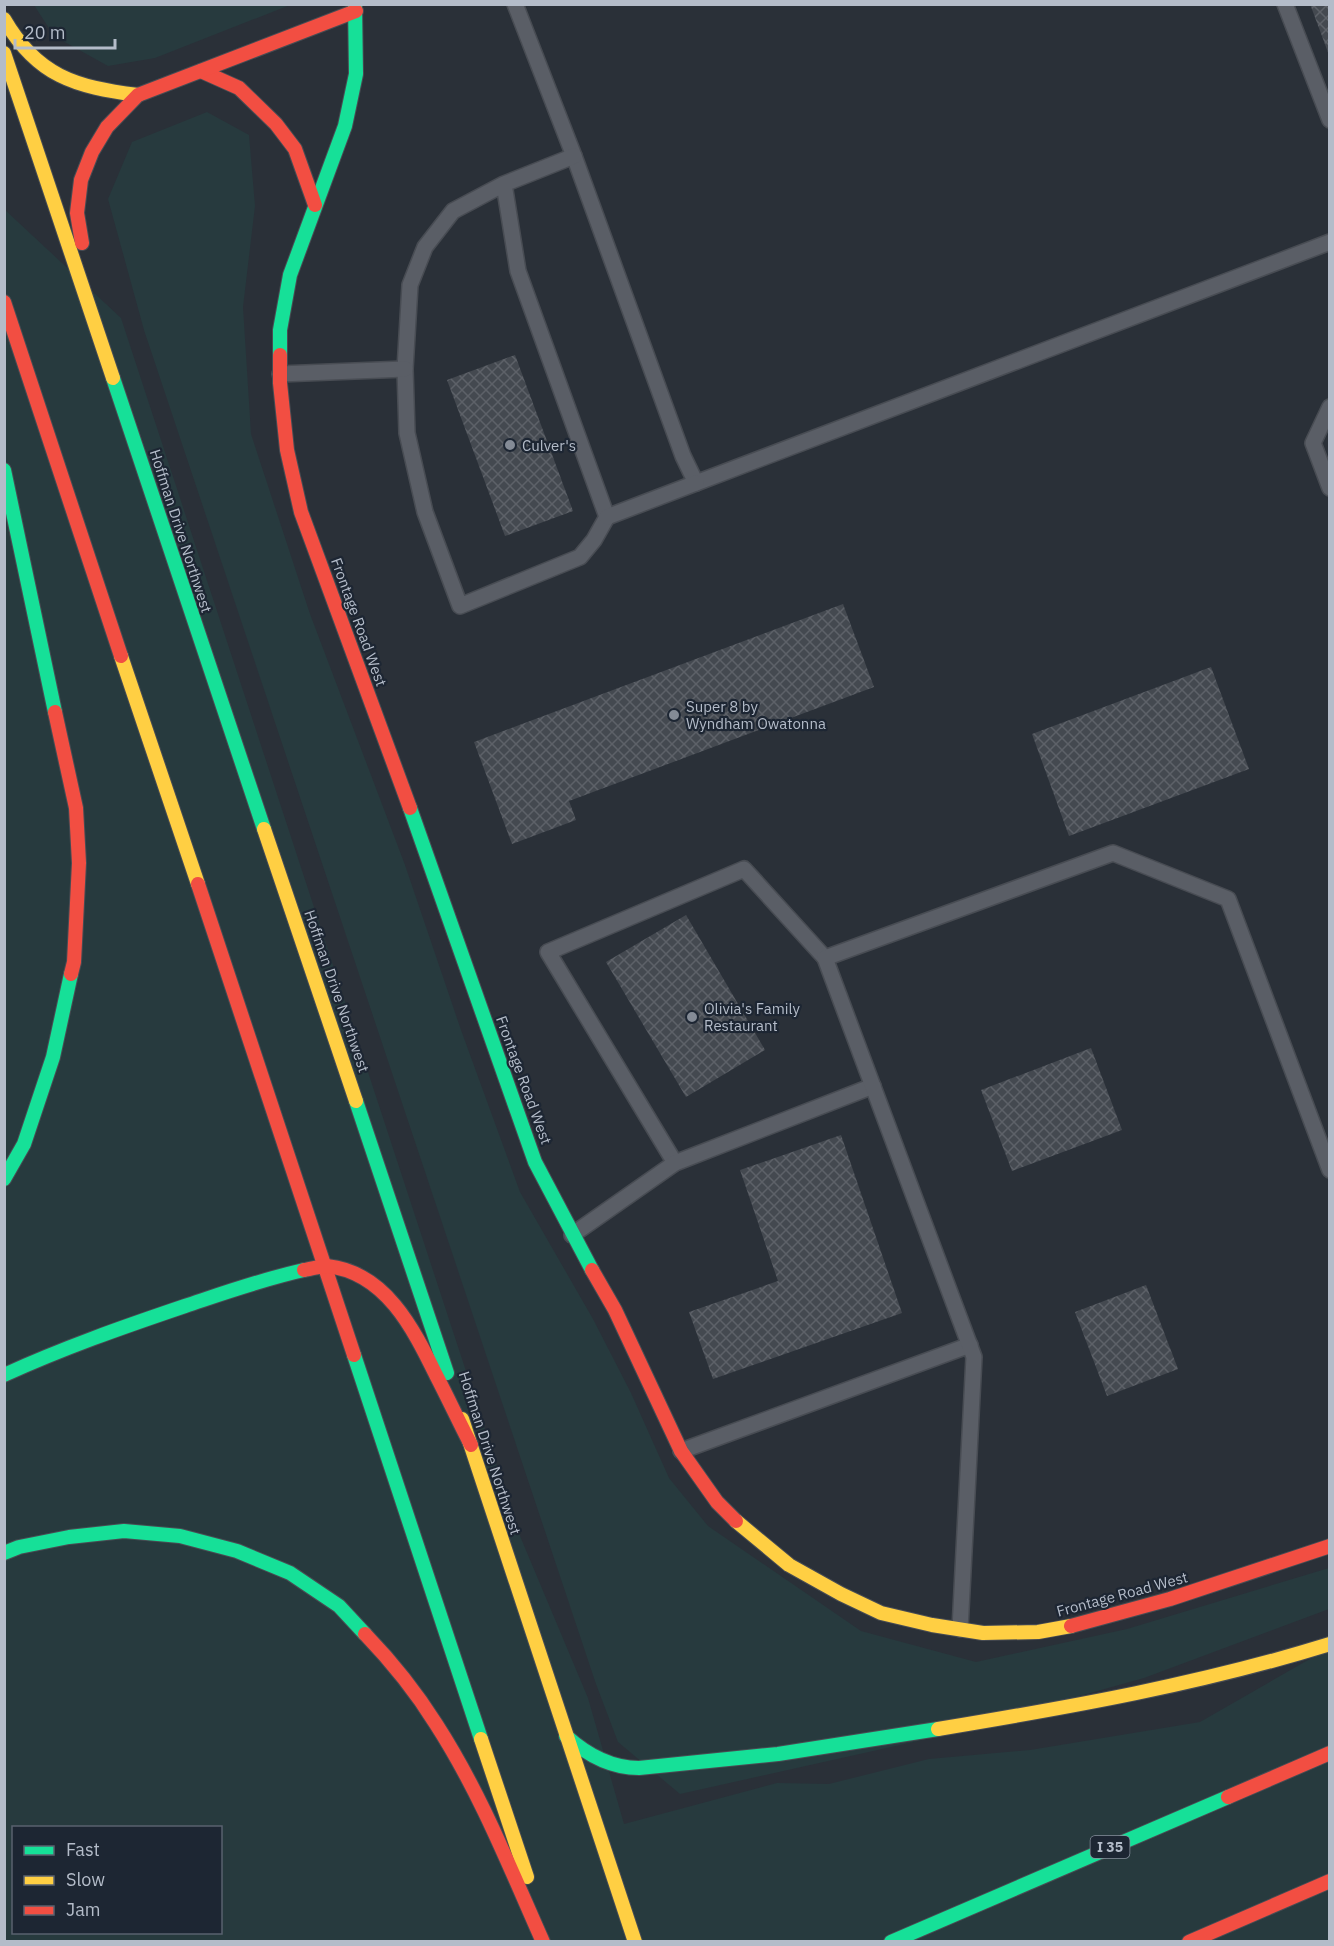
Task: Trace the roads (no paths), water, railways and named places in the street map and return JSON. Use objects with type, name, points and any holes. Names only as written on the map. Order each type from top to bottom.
[{"type":"main road","points":[[95,322],[76,213],[81,180],[92,152],[107,127],[138,95],[355,8]]},
{"type":"main road","name":"Frontage Road West","points":[[355,8],[356,74],[345,126],[290,275],[280,330],[280,374],[287,450],[301,512],[387,744],[536,1162],[572,1235],[615,1310],[681,1451],[717,1502],[747,1532],[789,1565],[841,1594],[882,1612],[932,1625],[983,1633],[1038,1632],[1087,1623],[1202,1589],[1329,1546]]},
{"type":"main road","points":[[4,19],[10,32],[26,52],[44,69],[73,83],[93,89],[138,95]]},
{"type":"main road","name":"Hoffman Drive Northwest","points":[[4,53],[471,1444],[635,1941]]},
{"type":"main road","points":[[201,71],[239,88],[276,124],[295,148],[315,205]]},
{"type":"main road","points":[[4,302],[548,1941]]},
{"type":"main road","points":[[4,470],[76,808],[79,864],[74,962],[53,1057],[24,1144],[4,1179]]},
{"type":"main road","points":[[4,1375],[57,1351],[134,1323],[268,1278],[325,1266],[353,1273],[382,1291],[399,1308],[418,1338],[471,1444]]},
{"type":"main road","points":[[4,1553],[19,1547],[69,1537],[124,1531],[180,1536],[237,1551],[290,1573],[339,1606],[384,1654],[436,1723],[483,1808],[543,1941]]},
{"type":"main road","points":[[566,1736],[584,1753],[600,1761],[621,1767],[648,1768],[699,1764],[815,1749],[1059,1710],[1162,1690],[1277,1661],[1329,1644]]},
{"type":"main road","name":"I 35","points":[[891,1941],[1329,1753]]},
{"type":"main road","points":[[1189,1941],[1329,1881]]},
{"type":"lane","points":[[355,8],[374,4]]},
{"type":"lane","points":[[515,4],[574,156],[683,456],[696,483]]},
{"type":"lane","points":[[1285,4],[1329,120]]},
{"type":"lane","points":[[574,156],[504,184],[453,211],[425,247],[410,285],[405,369],[407,433],[425,512],[460,606],[580,557],[594,540],[607,517],[1329,242]]},
{"type":"lane","points":[[504,184],[518,271],[607,517]]},
{"type":"lane","points":[[280,374],[405,369]]},
{"type":"lane","points":[[1329,407],[1313,444],[1329,488]]},
{"type":"lane","points":[[825,958],[1113,853],[1228,899],[1329,1170]]},
{"type":"lane","points":[[675,1163],[548,952],[744,869],[825,958],[974,1358],[960,1629]]},
{"type":"lane","points":[[572,1235],[675,1163],[873,1086]]},
{"type":"lane","points":[[681,1451],[970,1345]]},
{"type":"place","name":"Culver's","points":[[510,445]]},
{"type":"place","name":"Super 8 by Wyndham Owatonna","points":[[674,715]]},
{"type":"place","name":"Olivia's Family Restaurant","points":[[692,1017]]}]
